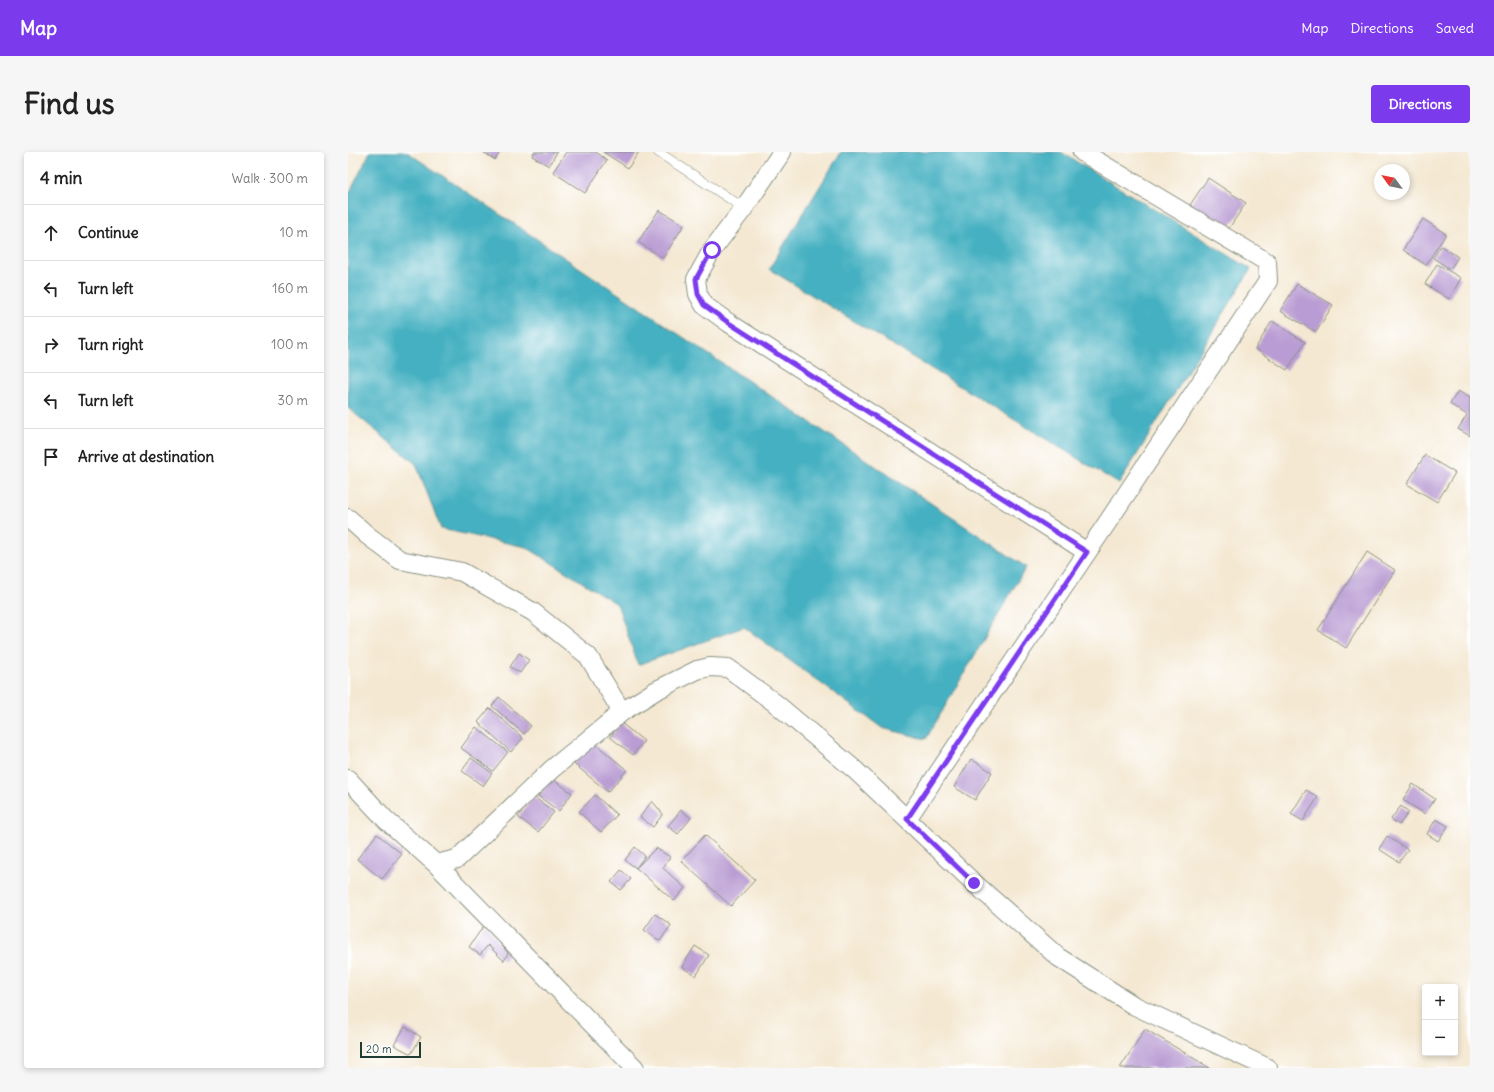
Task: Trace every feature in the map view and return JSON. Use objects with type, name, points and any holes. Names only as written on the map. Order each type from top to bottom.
[{"type":"street","points":[[782,152],[744,208],[712,250],[696,279],[698,294],[704,305],[1087,552]]},
{"type":"street","points":[[907,819],[1110,520],[1268,281],[1267,262],[1082,152]]},
{"type":"street","points":[[348,518],[367,535],[400,560],[462,572],[533,612],[588,656],[622,712]]},
{"type":"street","points":[[436,864],[458,859],[552,769],[622,712],[655,691],[697,670],[710,667],[728,668],[776,703],[855,770],[974,883],[1058,958],[1133,1005],[1268,1068]]},
{"type":"street","points":[[348,779],[386,820],[436,864],[635,1068]]},
{"type":"lane","points":[[658,152],[744,208]]},
{"type":"water","points":[[370,152],[407,152],[1026,567],[926,739],[882,728],[744,627],[638,665],[617,604],[526,547],[441,529],[416,464],[348,408],[348,196]]},
{"type":"water","points":[[841,152],[1061,152],[1251,269],[1119,484],[769,269]]},
{"type":"building","points":[[483,152],[500,152],[495,160]]},
{"type":"building","points":[[534,152],[557,152],[549,166],[532,156]]},
{"type":"building","points":[[566,152],[596,152],[607,160],[585,193],[553,172]]},
{"type":"building","points":[[603,152],[639,152],[628,168]]},
{"type":"building","points":[[1208,178],[1246,203],[1227,231],[1190,205]]},
{"type":"building","points":[[659,210],[684,225],[663,258],[638,242]]},
{"type":"building","points":[[1423,219],[1446,234],[1426,265],[1403,250]]},
{"type":"building","points":[[1441,246],[1458,257],[1450,269],[1433,258]]},
{"type":"building","points":[[1437,264],[1461,278],[1449,299],[1425,284]]},
{"type":"building","points":[[1297,284],[1333,305],[1316,332],[1280,311]]},
{"type":"building","points":[[1272,321],[1305,342],[1287,370],[1255,349]]},
{"type":"building","points":[[1458,391],[1470,398],[1470,436],[1458,429],[1467,415],[1450,404]]},
{"type":"building","points":[[1425,455],[1455,473],[1437,502],[1407,484]]},
{"type":"building","points":[[1367,552],[1395,570],[1346,648],[1318,630]]},
{"type":"building","points":[[519,653],[529,660],[520,673],[510,667]]},
{"type":"building","points":[[499,697],[531,726],[524,734],[492,706]]},
{"type":"building","points":[[490,708],[523,738],[511,752],[478,722]]},
{"type":"building","points":[[621,723],[644,741],[633,755],[610,737]]},
{"type":"building","points":[[476,727],[508,752],[493,771],[461,748]]},
{"type":"building","points":[[593,742],[627,770],[608,792],[574,764]]},
{"type":"building","points":[[471,758],[492,773],[483,786],[462,771]]},
{"type":"building","points":[[971,759],[992,772],[975,800],[954,787]]},
{"type":"building","points":[[551,778],[572,793],[559,811],[538,796]]},
{"type":"building","points":[[1413,784],[1435,799],[1425,814],[1403,800]]},
{"type":"building","points":[[1306,790],[1318,797],[1303,821],[1291,814]]},
{"type":"building","points":[[595,795],[617,815],[601,832],[579,812]]},
{"type":"building","points":[[534,797],[554,812],[538,832],[518,817]]},
{"type":"building","points":[[652,801],[663,814],[653,827],[640,817]]},
{"type":"building","points":[[1401,806],[1409,812],[1399,825],[1391,819]]},
{"type":"building","points":[[681,810],[691,818],[678,834],[668,826]]},
{"type":"building","points":[[1436,819],[1448,826],[1438,841],[1427,834]]},
{"type":"building","points":[[377,834],[402,854],[382,879],[357,859]]},
{"type":"building","points":[[705,835],[755,880],[731,906],[681,861]]},
{"type":"building","points":[[1387,836],[1408,850],[1399,862],[1379,849]]},
{"type":"building","points":[[635,847],[645,856],[636,868],[625,860]]},
{"type":"building","points":[[656,848],[670,857],[663,868],[685,888],[674,901],[636,868]]},
{"type":"building","points":[[621,870],[631,879],[621,890],[611,882]]},
{"type":"building","points":[[655,914],[671,925],[660,941],[644,930]]},
{"type":"building","points":[[485,924],[508,953],[504,961],[488,945],[480,955],[469,947]]},
{"type":"building","points":[[695,946],[709,955],[696,976],[682,967]]},
{"type":"building","points":[[405,1027],[421,1037],[411,1054],[394,1045]]},
{"type":"building","points":[[1145,1029],[1210,1068],[1120,1068]]},
{"type":"route","points":[[712,250],[696,279],[698,294],[704,305],[729,323],[1087,552],[907,819],[974,883]]}]
